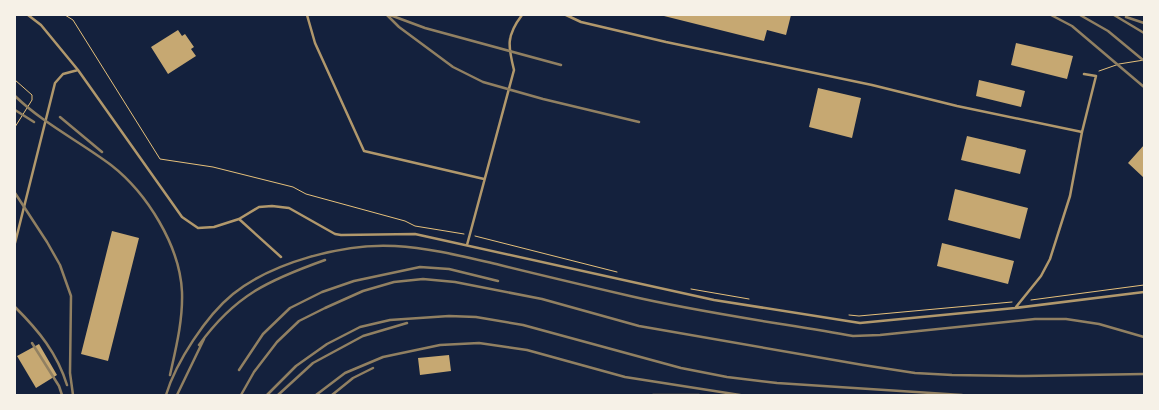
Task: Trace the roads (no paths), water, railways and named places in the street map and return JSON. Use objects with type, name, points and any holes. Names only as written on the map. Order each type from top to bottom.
[{"type":"lane","points":[[28,15],[41,25],[78,70],[182,217],[198,228],[214,227],[239,219],[259,207],[289,208],[335,234],[415,234],[714,300],[860,323],[1016,308],[1144,292]]},
{"type":"lane","points":[[307,15],[315,44],[364,150],[484,179]]},
{"type":"lane","points":[[467,245],[514,70],[508,46],[514,25],[522,15]]},
{"type":"lane","points":[[566,15],[581,22],[666,42],[872,84],[957,106],[1082,132]]},
{"type":"lane","points":[[15,243],[55,83],[62,74],[78,70]]},
{"type":"lane","points":[[1016,308],[1041,276],[1050,259],[1070,196],[1082,132],[1096,76],[1084,74]]},
{"type":"lane","points":[[239,219],[281,257]]},
{"type":"railway","points":[[387,15],[399,27],[453,67],[483,82],[543,99],[639,122]]},
{"type":"railway","points":[[390,15],[425,28],[561,65]]},
{"type":"railway","points":[[1051,15],[1072,26],[1144,87]]},
{"type":"railway","points":[[1080,15],[1108,31],[1143,60]]},
{"type":"railway","points":[[1114,15],[1144,33]]},
{"type":"railway","points":[[1126,17],[1144,23]]},
{"type":"railway","points":[[15,96],[50,124],[111,165],[137,190],[159,222],[175,257],[180,274],[182,292],[177,344],[170,375]]},
{"type":"railway","points":[[15,110],[34,122]]},
{"type":"railway","points":[[60,117],[102,152]]},
{"type":"railway","points":[[15,193],[60,265],[71,296],[70,373],[73,395]]},
{"type":"railway","points":[[166,395],[177,368],[193,340],[213,314],[233,294],[249,283],[288,264],[332,251],[375,246],[408,247],[435,251],[658,302],[853,336],[880,335],[1035,319],[1066,319],[1099,324],[1144,337]]},
{"type":"railway","points":[[199,345],[226,313],[254,291],[270,282],[325,260]]},
{"type":"railway","points":[[239,370],[263,334],[290,308],[322,292],[354,281],[420,267],[449,269],[498,281]]},
{"type":"railway","points":[[241,395],[254,372],[277,342],[299,321],[363,291],[394,282],[423,279],[455,282],[542,299],[639,326],[915,373],[1025,376],[1144,374]]},
{"type":"railway","points":[[15,307],[46,343],[58,363],[67,385]]},
{"type":"railway","points":[[267,395],[296,366],[327,344],[360,327],[390,320],[449,316],[476,317],[523,325],[681,368],[727,377],[777,383],[962,395]]},
{"type":"railway","points":[[278,395],[313,363],[363,336],[407,323]]},
{"type":"railway","points":[[177,395],[204,339]]},
{"type":"railway","points":[[32,343],[59,386],[62,395]]},
{"type":"railway","points":[[316,395],[345,373],[383,357],[440,345],[479,343],[527,350],[625,377],[740,395]]},
{"type":"railway","points":[[332,395],[353,378],[373,368]]},
{"type":"railway","points":[[653,395],[699,395]]}]
